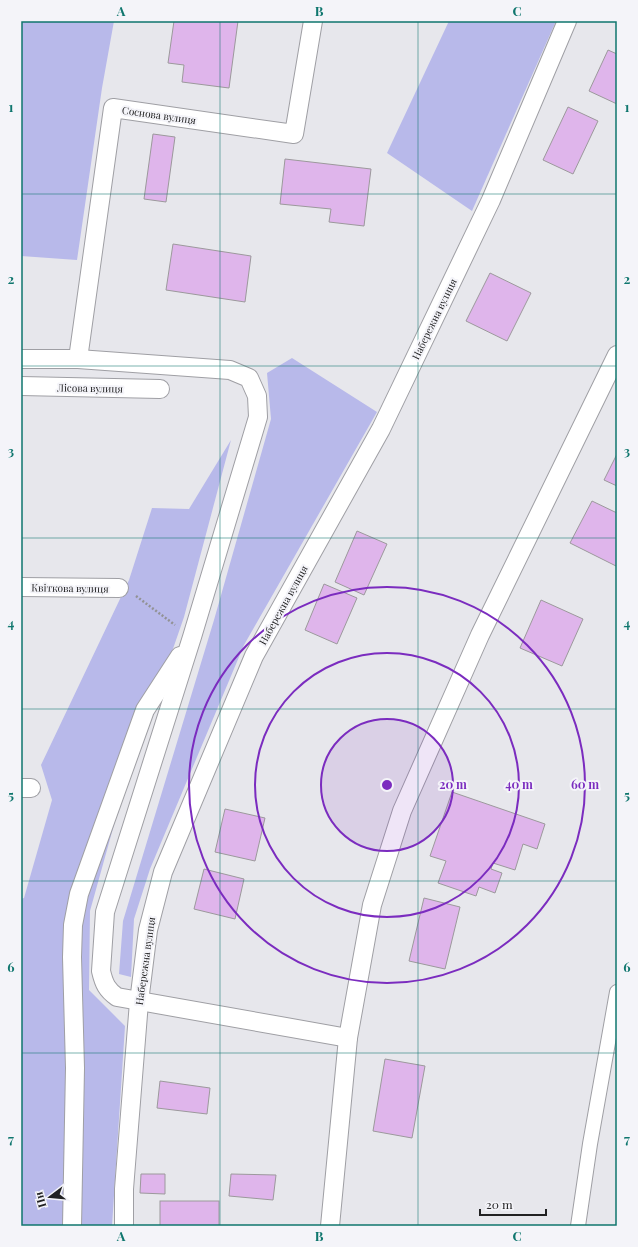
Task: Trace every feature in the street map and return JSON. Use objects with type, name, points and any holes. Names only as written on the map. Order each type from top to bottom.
[{"type":"street","name":"Соснова вулиця","points":[[78,358],[113,108],[294,134],[313,21]]},
{"type":"street","name":"Набережна вулиця","points":[[124,1226],[124,1189],[139,1002],[148,930],[163,872],[254,656],[385,422],[491,200],[567,21]]},
{"type":"street","points":[[330,1226],[348,1038],[372,905],[402,811],[480,635],[617,355]]},
{"type":"street","points":[[21,359],[78,358],[230,370],[249,378],[257,396],[258,416],[192,637],[105,912],[102,971],[103,978],[109,991],[117,997],[348,1038]]},
{"type":"street","name":"Лісова вулиця","points":[[21,386],[160,389]]},
{"type":"street","name":"Квіткова вулиця","points":[[21,587],[119,588]]},
{"type":"street","points":[[72,1226],[75,1068],[72,957],[73,924],[79,894],[145,710],[192,637]]},
{"type":"street","points":[[578,1226],[590,1144],[617,992]]},
{"type":"path","points":[[119,588],[130,592],[192,637]]},
{"type":"shaded area","points":[[21,21],[114,21],[102,88],[77,260],[21,256]]},
{"type":"shaded area","points":[[449,21],[556,21],[472,211],[387,153]]},
{"type":"shaded area","points":[[292,358],[377,412],[244,645],[150,869],[134,919],[131,977],[119,974],[123,921],[214,620],[271,419],[267,373]]},
{"type":"shaded area","points":[[231,440],[184,617],[122,796],[90,911],[89,990],[125,1026],[112,1226],[21,1226],[21,899],[24,898],[52,800],[41,765],[129,580],[152,508],[189,509]]},
{"type":"building","points":[[174,21],[238,21],[229,88],[182,82],[184,65],[168,63]]},
{"type":"building","points":[[608,50],[617,54],[617,104],[589,91]]},
{"type":"building","points":[[568,107],[598,121],[573,174],[543,160]]},
{"type":"building","points":[[153,134],[175,137],[166,202],[144,199]]},
{"type":"building","points":[[285,159],[371,169],[364,226],[329,222],[331,209],[280,204]]},
{"type":"building","points":[[173,244],[251,256],[245,302],[166,290]]},
{"type":"building","points":[[490,273],[531,293],[507,341],[466,321]]},
{"type":"building","points":[[617,454],[617,486],[604,480]]},
{"type":"building","points":[[592,501],[617,513],[616,566],[570,543]]},
{"type":"building","points":[[357,531],[387,544],[364,595],[335,582]]},
{"type":"building","points":[[324,584],[357,598],[337,644],[305,630]]},
{"type":"building","points":[[541,600],[583,619],[562,666],[520,648]]},
{"type":"building","points":[[452,792],[545,824],[537,849],[523,844],[515,870],[493,863],[491,869],[502,873],[495,893],[479,887],[476,896],[438,883],[446,861],[430,856]]},
{"type":"building","points":[[225,809],[265,818],[255,861],[215,852]]},
{"type":"building","points":[[204,869],[244,879],[235,919],[194,909]]},
{"type":"building","points":[[424,898],[460,907],[445,969],[409,961]]},
{"type":"building","points":[[385,1059],[425,1066],[412,1138],[373,1131]]},
{"type":"building","points":[[160,1081],[210,1088],[207,1114],[157,1108]]},
{"type":"building","points":[[141,1174],[165,1174],[165,1194],[140,1193]]},
{"type":"building","points":[[231,1174],[276,1175],[273,1200],[229,1196]]},
{"type":"building","points":[[160,1201],[219,1201],[219,1226],[160,1226]]}]
